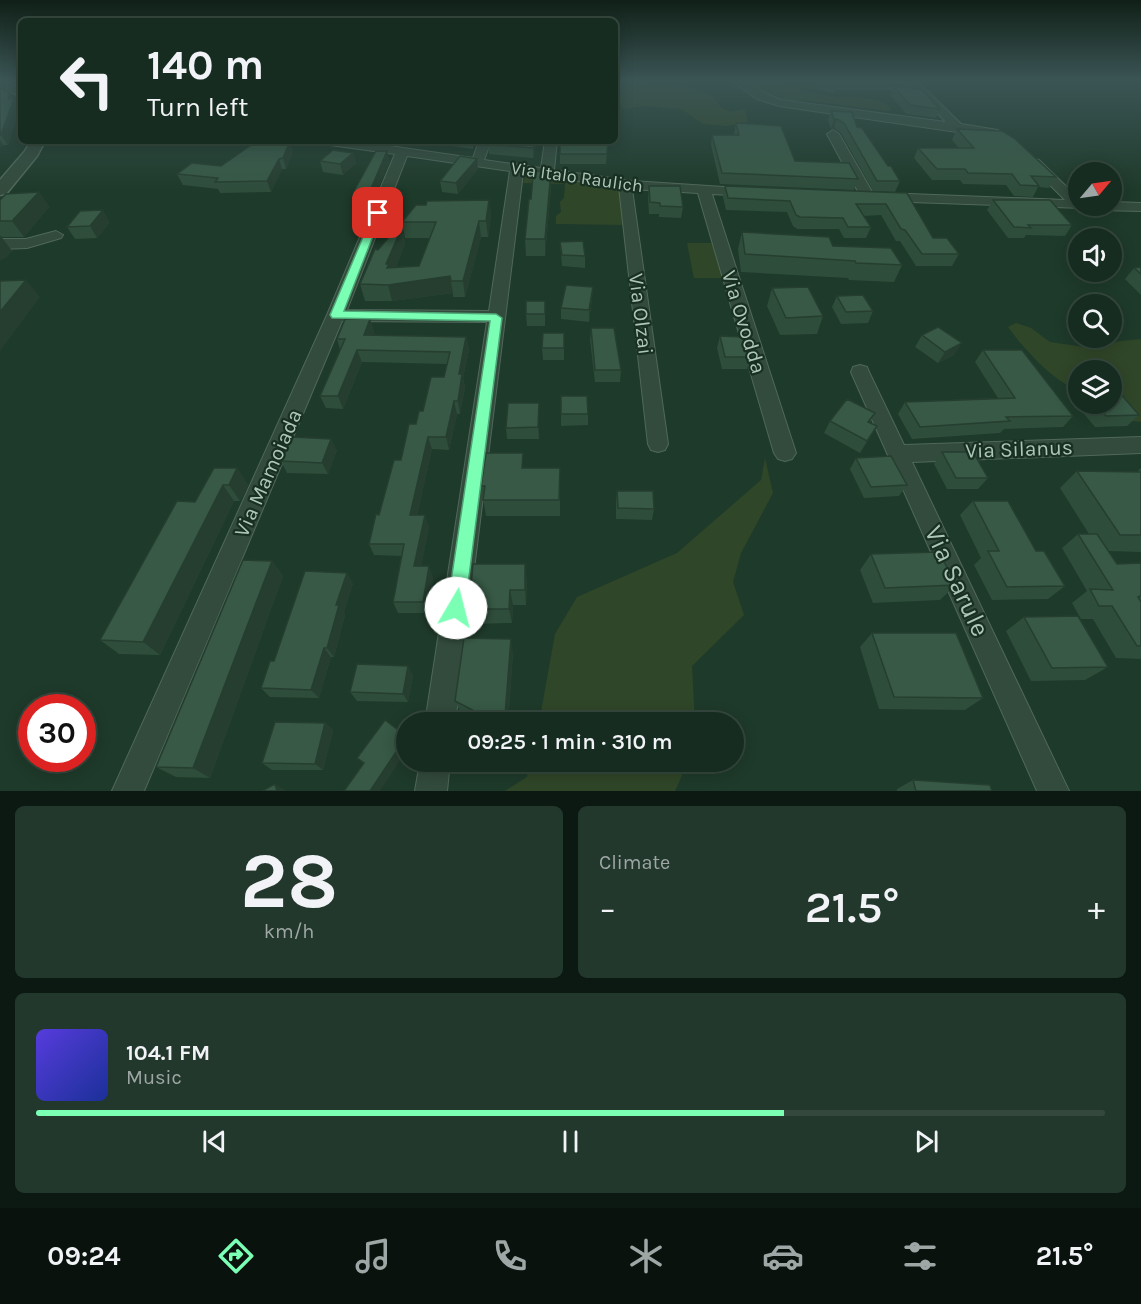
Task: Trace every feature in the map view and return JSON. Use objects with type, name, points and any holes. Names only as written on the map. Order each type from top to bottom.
[{"type":"street","points":[[882,117],[993,133],[1008,139]]},
{"type":"street","points":[[947,117],[957,127]]},
{"type":"street","points":[[833,134],[862,196],[1068,205]]},
{"type":"street","points":[[0,190],[32,153],[36,144]]},
{"type":"street","name":"Via Italo Raulich","points":[[360,144],[409,149],[477,163],[625,184],[766,193]]},
{"type":"street","points":[[477,163],[484,144]]},
{"type":"street","points":[[546,174],[551,144]]},
{"type":"street","name":"Via Mamoiada","points":[[128,791],[409,149]]},
{"type":"street","points":[[1024,152],[1068,195]]},
{"type":"street","points":[[442,712],[517,169]]},
{"type":"street","name":"Via Olzai","points":[[625,184],[658,444]]},
{"type":"street","name":"Via Ovodda","points":[[704,190],[785,453]]},
{"type":"street","points":[[1122,207],[1141,207]]},
{"type":"street","points":[[0,244],[27,243],[56,235]]},
{"type":"street","points":[[336,315],[496,318]]},
{"type":"street","name":"Via Sarule","points":[[860,372],[1053,791]]},
{"type":"street","name":"Via Silanus","points":[[897,454],[1141,444]]},
{"type":"street","points":[[431,791],[434,772]]},
{"type":"green space","points":[[693,117],[747,117],[748,122],[727,126],[703,124]]},
{"type":"green space","points":[[526,174],[622,186],[627,225],[556,224],[556,216],[561,212],[560,202],[564,198],[565,184],[523,183]]},
{"type":"green space","points":[[687,243],[715,243],[725,278],[694,278]]},
{"type":"green space","points":[[1016,323],[1031,328],[1050,342],[1068,345],[1068,348],[1122,348],[1122,341],[1141,339],[1141,422],[1132,421],[1122,412],[1122,360],[1068,360],[1068,386],[1049,372],[1008,327]]},
{"type":"green space","points":[[765,458],[773,493],[741,553],[733,582],[744,615],[692,666],[694,712],[541,712],[555,634],[577,597],[677,553],[761,480]]},
{"type":"green space","points":[[528,772],[684,772],[675,791],[505,791],[527,777]]},
{"type":"building","points":[[0,117],[7,117],[1,135]]},
{"type":"building","points":[[833,117],[854,117],[857,127],[862,128],[900,181],[877,181],[844,123]]},
{"type":"building","points":[[736,123],[781,126],[795,161],[849,163],[858,179],[722,173],[712,135],[739,135]]},
{"type":"building","points":[[957,129],[1002,131],[1014,138],[1056,177],[1031,176],[1039,186],[1020,185],[1012,174],[968,173],[965,169],[937,169],[918,148],[974,148]]},
{"type":"building","points":[[253,144],[289,144],[283,158],[279,159],[267,181],[215,182],[218,178],[177,174],[192,163],[221,166]]},
{"type":"building","points":[[488,144],[534,144],[533,148]]},
{"type":"building","points":[[560,144],[608,144],[607,154],[560,154]]},
{"type":"building","points":[[333,150],[353,153],[340,164],[320,161]]},
{"type":"building","points":[[376,151],[387,151],[370,191],[354,191]]},
{"type":"building","points":[[460,156],[477,159],[456,183],[440,181]]},
{"type":"building","points":[[536,171],[551,171],[545,239],[525,239],[529,199],[531,199],[533,176]]},
{"type":"building","points":[[649,186],[680,186],[683,207],[660,206],[660,203],[650,202]]},
{"type":"building","points":[[725,186],[907,193],[933,238],[947,238],[959,254],[922,254],[905,230],[901,229],[886,204],[856,204],[871,227],[848,227],[843,218],[800,217],[796,215],[790,201],[728,198]]},
{"type":"building","points":[[39,192],[12,221],[0,221],[0,200],[6,194]]},
{"type":"building","points":[[489,200],[486,221],[479,221],[463,281],[451,281],[450,276],[388,285],[360,284],[375,249],[378,250],[399,225],[402,227],[386,264],[389,264],[387,268],[419,266],[436,222],[402,222],[416,205],[426,205],[427,201]]},
{"type":"building","points":[[993,200],[1050,200],[1072,225],[1014,227]]},
{"type":"building","points":[[103,210],[90,226],[67,227],[80,211]]},
{"type":"building","points":[[742,232],[829,237],[833,246],[891,248],[902,265],[745,254]]},
{"type":"building","points":[[583,241],[585,256],[562,255],[560,242]]},
{"type":"building","points":[[1141,267],[1141,274],[1134,268]]},
{"type":"building","points":[[26,280],[0,312],[0,281]]},
{"type":"building","points":[[566,285],[593,287],[589,310],[561,308]]},
{"type":"building","points":[[808,287],[823,316],[786,318],[772,288]]},
{"type":"building","points":[[863,295],[873,311],[846,312],[837,296]]},
{"type":"building","points":[[526,301],[545,301],[545,314],[526,314]]},
{"type":"building","points":[[345,319],[370,319],[364,335],[466,337],[459,374],[462,374],[458,401],[454,401],[446,437],[428,437],[410,515],[425,515],[414,566],[429,566],[423,602],[393,602],[404,544],[369,544],[376,514],[379,515],[394,460],[401,460],[409,424],[416,424],[419,411],[423,411],[431,377],[444,377],[450,352],[357,350],[338,396],[320,396],[345,339],[337,339]]},
{"type":"building","points":[[938,327],[962,343],[945,352],[922,335]]},
{"type":"building","points":[[591,328],[614,328],[621,370],[595,370]]},
{"type":"building","points":[[543,333],[564,333],[564,348],[542,348]]},
{"type":"building","points":[[720,336],[744,337],[751,357],[725,357]]},
{"type":"building","points":[[983,350],[1022,350],[1068,410],[1068,414],[1073,416],[1006,417],[1010,421],[920,427],[905,402],[1015,398]]},
{"type":"building","points":[[1122,395],[1139,415],[1106,416],[1104,414],[1122,414]]},
{"type":"building","points":[[561,396],[587,396],[588,414],[561,414]]},
{"type":"building","points":[[847,399],[875,413],[868,422],[877,426],[867,441],[830,421]]},
{"type":"building","points":[[508,403],[539,403],[538,427],[506,428]]},
{"type":"building","points":[[292,437],[331,439],[322,463],[281,461]]},
{"type":"building","points":[[942,452],[973,452],[988,478],[956,478]]},
{"type":"building","points":[[486,453],[523,453],[522,468],[560,468],[559,500],[483,500],[485,486],[481,486]]},
{"type":"building","points":[[891,456],[907,485],[871,487],[856,458]]},
{"type":"building","points":[[214,468],[237,468],[229,485],[223,485],[143,642],[100,640],[177,501],[195,502]]},
{"type":"building","points":[[1077,471],[1141,472],[1141,535],[1120,535]]},
{"type":"building","points":[[617,491],[653,491],[654,509],[618,508]]},
{"type":"building","points":[[973,501],[1008,501],[1036,551],[1044,551],[1065,586],[1007,587],[988,551],[999,551]]},
{"type":"building","points":[[1078,534],[1097,534],[1117,564],[1141,563],[1141,596],[1138,597],[1141,602],[1141,646],[1137,646],[1112,606],[1099,606],[1090,589],[1113,590]]},
{"type":"building","points":[[939,552],[956,585],[885,588],[871,554]]},
{"type":"building","points":[[243,560],[272,561],[193,768],[156,767]]},
{"type":"building","points":[[473,564],[525,564],[525,590],[510,590],[509,609],[469,609]]},
{"type":"building","points":[[305,571],[347,573],[336,605],[339,605],[327,648],[324,648],[311,690],[261,688],[270,661],[274,661]]},
{"type":"building","points":[[1078,616],[1108,667],[1052,668],[1024,617]]},
{"type":"building","points":[[872,633],[956,633],[983,698],[894,697]]},
{"type":"building","points":[[464,638],[511,639],[505,712],[476,712],[455,701]]},
{"type":"building","points":[[357,664],[408,666],[403,694],[350,692]]},
{"type":"building","points":[[385,720],[396,728],[396,752],[370,791],[344,791],[364,763],[357,758]]},
{"type":"building","points":[[275,722],[325,723],[315,764],[262,763]]},
{"type":"building","points":[[913,780],[990,785],[992,791],[916,791]]},
{"type":"building","points":[[275,784],[277,791],[262,791]]},
{"type":"route","points":[[378,213],[336,315],[496,318],[456,608]]}]
